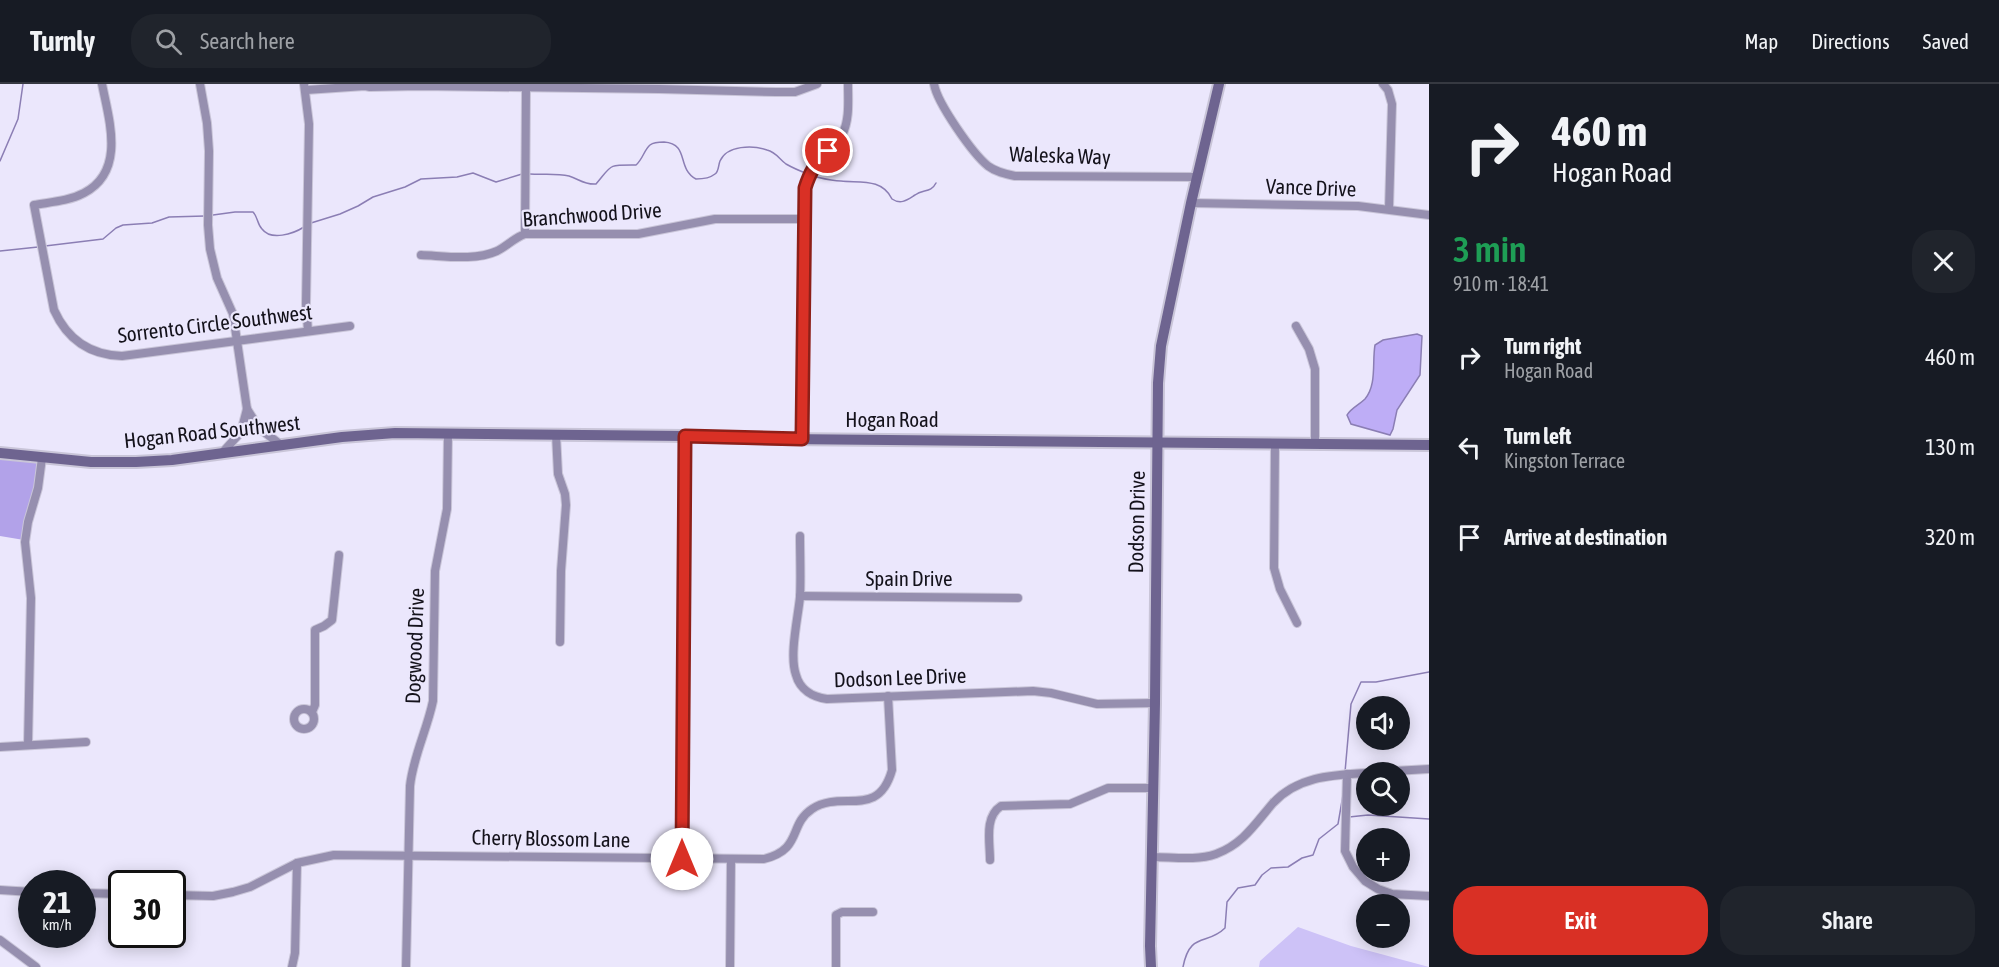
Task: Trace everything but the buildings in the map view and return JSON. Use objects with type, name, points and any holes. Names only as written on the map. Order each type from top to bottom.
[{"type":"street","name":"Sorrento Circle Southwest","points":[[102,84],[112,139],[109,165],[99,181],[84,193],[71,198],[34,205],[54,310],[73,338],[101,354],[122,356],[350,326]]},
{"type":"street","points":[[200,84],[208,142],[210,249],[217,278],[233,314],[247,409],[241,432],[222,453]]},
{"type":"street","points":[[308,331],[306,304],[309,124],[305,87],[396,86],[795,92],[816,84]]},
{"type":"street","points":[[802,439],[805,188],[818,160],[838,142],[846,127],[849,84]]},
{"type":"street","name":"Waleska Way","points":[[934,84],[942,107],[982,160],[999,172],[1015,176],[1197,177]]},
{"type":"street","name":"Dodson Drive","points":[[1151,967],[1158,383],[1161,346],[1219,84]]},
{"type":"street","points":[[1383,84],[1388,90],[1392,104],[1389,209]]},
{"type":"street","points":[[525,234],[526,88]]},
{"type":"street","name":"Vance Drive","points":[[1191,203],[1358,207],[1389,209],[1429,216]]},
{"type":"street","name":"Branchwood Drive","points":[[421,255],[484,255],[498,250],[516,237],[525,234],[638,234],[715,219],[805,219]]},
{"type":"street","points":[[1296,326],[1309,349],[1315,369],[1315,444]]},
{"type":"street","points":[[247,409],[259,428],[281,445]]},
{"type":"street","name":"Hogan Road","points":[[356,437],[395,433],[448,433],[1429,445]]},
{"type":"street","name":"Dogwood Drive","points":[[406,967],[411,774],[429,722],[433,701],[435,572],[447,509],[448,433]]},
{"type":"street","points":[[556,434],[558,474],[566,505],[561,571],[560,642]]},
{"type":"street","points":[[682,859],[685,436]]},
{"type":"street","name":"Hogan Road Southwest","points":[[0,453],[42,458],[136,462],[356,437]]},
{"type":"street","points":[[1275,444],[1274,568],[1280,589],[1297,623]]},
{"type":"street","points":[[28,746],[31,598],[25,542],[38,488],[42,458]]},
{"type":"street","name":"Dodson Lee Drive","points":[[800,536],[800,596],[794,667],[795,675],[801,686],[810,694],[827,699],[1033,691],[1052,693],[1097,704],[1155,703]]},
{"type":"street","points":[[312,712],[315,705],[315,630],[332,620],[339,555]]},
{"type":"street","name":"Spain Drive","points":[[800,596],[1018,598]]},
{"type":"street","name":"Cherry Blossom Lane","points":[[186,895],[213,896],[233,892],[250,887],[297,863],[334,855],[682,859],[764,859],[776,856],[790,845],[801,820],[813,808],[827,803],[865,801],[882,791],[892,770],[888,696]]},
{"type":"street","points":[[0,747],[86,742]]},
{"type":"street","points":[[1410,770],[1429,769]]},
{"type":"street","points":[[1347,774],[1345,852],[1353,867],[1365,881],[1378,889],[1392,894],[1429,896]]},
{"type":"street","points":[[1152,857],[1190,857],[1218,853],[1247,836],[1274,803],[1292,788],[1316,778],[1356,774]]},
{"type":"street","points":[[990,860],[990,820],[995,809],[1001,806],[1070,804],[1108,788],[1153,789]]},
{"type":"street","points":[[730,967],[732,859]]},
{"type":"street","points":[[292,967],[295,953],[297,863]]},
{"type":"street","points":[[0,890],[18,891]]},
{"type":"street","points":[[836,967],[836,915],[842,912],[873,912]]},
{"type":"street","points":[[0,940],[36,967]]},
{"type":"shaded area","points":[[1417,334],[1422,336],[1420,375],[1397,410],[1390,435],[1351,424],[1347,415],[1365,399],[1371,387],[1375,345],[1383,340]]},
{"type":"shaded area","points":[[0,451],[40,458],[24,540],[0,536]]},
{"type":"shaded area","points":[[1298,927],[1356,948],[1429,967],[1259,967],[1260,961]]},
{"type":"waterway","points":[[0,161],[18,119],[23,84]]},
{"type":"waterway","points":[[530,174],[564,175],[585,183],[596,184],[612,167],[636,165],[650,145],[664,142],[677,147],[686,169],[696,179],[715,174],[720,161],[728,152],[748,147],[770,151],[786,164],[808,174]]},
{"type":"waterway","points":[[311,223],[340,214],[373,197],[405,187],[421,179],[457,177],[473,173],[496,182],[522,174]]},
{"type":"waterway","points":[[812,176],[834,181],[870,183],[888,192],[892,199],[898,202],[929,190],[936,183]]},
{"type":"waterway","points":[[213,215],[253,212],[262,229],[271,235],[288,234],[304,227]]},
{"type":"waterway","points":[[45,246],[103,239],[123,225],[152,223],[169,217],[205,216]]},
{"type":"waterway","points":[[0,251],[38,247]]},
{"type":"waterway","points":[[1345,772],[1351,704],[1361,682],[1376,682],[1429,672]]},
{"type":"waterway","points":[[1183,967],[1190,948],[1225,928],[1227,902],[1238,888],[1255,885],[1271,868],[1288,867],[1302,858],[1313,855],[1319,839],[1338,824],[1343,795]]},
{"type":"waterway","points":[[1349,817],[1368,815],[1429,819]]},
{"type":"route","points":[[682,859],[685,436],[802,439],[805,188],[818,160],[828,151]]}]
